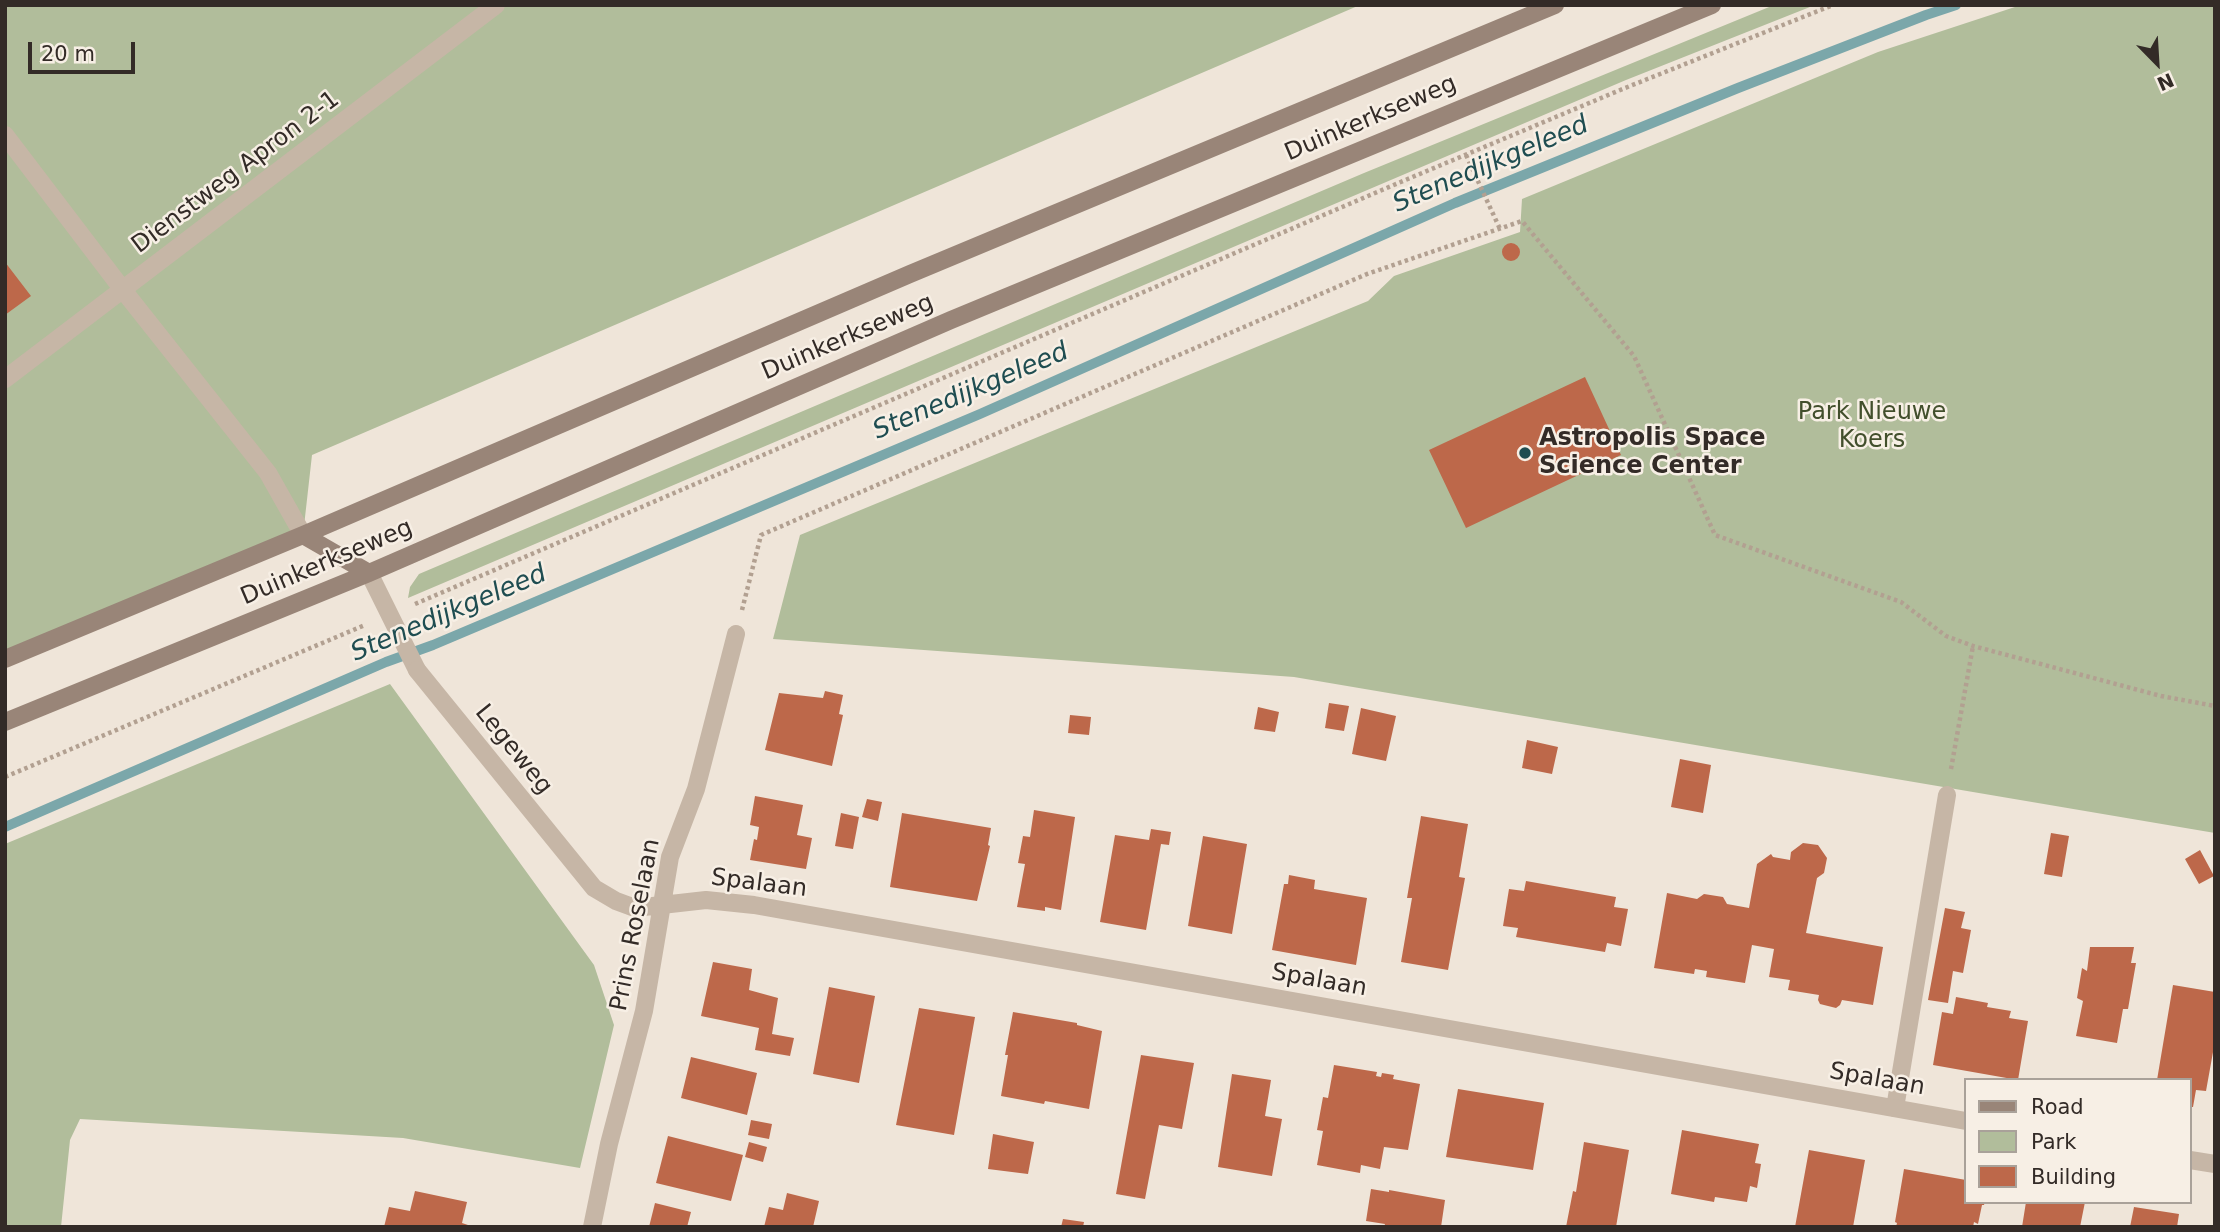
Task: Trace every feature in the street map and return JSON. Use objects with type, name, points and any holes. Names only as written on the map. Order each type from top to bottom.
[{"type":"main road","name":"Duinkerkseweg","points":[[5,659],[303,535],[923,269],[1555,5]]},
{"type":"main road","name":"Duinkerkseweg","points":[[5,722],[369,573],[964,315],[1712,5]]},
{"type":"main road","points":[[303,535],[369,573]]},
{"type":"street","name":"Dienstweg Apron 2-1","points":[[5,379],[496,5]]},
{"type":"street","points":[[5,135],[268,473],[303,535]]},
{"type":"street","name":"Legeweg","points":[[369,573],[416,670],[593,888],[635,908],[662,906]]},
{"type":"street","name":"Prins Roselaan","points":[[592,1227],[609,1143],[644,1011],[670,857],[696,789],[736,634]]},
{"type":"street","points":[[1895,1108],[1947,795]]},
{"type":"street","name":"Spalaan","points":[[662,906],[706,900],[754,905],[1965,1121]]},
{"type":"street","points":[[2192,1160],[2215,1164]]},
{"type":"path","points":[[5,778],[391,620],[1466,155],[1833,5]]},
{"type":"path","points":[[1466,155],[1500,229]]},
{"type":"path","points":[[736,634],[761,535],[1367,274],[1522,221],[1634,356],[1715,535],[1901,602],[1946,636],[1973,646],[2161,696],[2215,705]]},
{"type":"path","points":[[1947,795],[1973,646]]},
{"type":"green space","points":[[5,5],[1360,5],[312,455],[303,535],[5,659]]},
{"type":"green space","points":[[1774,5],[1815,5],[1626,80],[408,598],[410,587],[419,574],[1364,173]]},
{"type":"green space","name":"Park Nieuwe Koers","points":[[2021,5],[2215,5],[2215,833],[1294,677],[773,639],[800,535],[1368,301],[1394,276],[1520,232],[1522,199],[1878,52]]},
{"type":"green space","points":[[390,684],[594,965],[614,1025],[580,1168],[403,1138],[80,1119],[70,1140],[61,1227],[5,1227],[5,844]]},
{"type":"building","points":[[1511,243],[1517,246],[1520,252],[1517,258],[1511,261],[1505,258],[1502,252],[1505,246]]},
{"type":"building","points":[[5,262],[31,296],[5,315]]},
{"type":"building","name":"Astropolis Space Science Center","points":[[1585,377],[1621,455],[1466,528],[1429,450]]},
{"type":"building","points":[[825,691],[843,695],[839,714],[843,715],[832,766],[765,750],[779,693],[823,698]]},
{"type":"building","points":[[1329,703],[1349,706],[1344,731],[1325,728]]},
{"type":"building","points":[[1258,707],[1279,712],[1275,732],[1254,729]]},
{"type":"building","points":[[1361,708],[1396,716],[1386,761],[1352,754]]},
{"type":"building","points":[[1070,715],[1091,717],[1089,735],[1068,733]]},
{"type":"building","points":[[1527,740],[1558,747],[1552,774],[1522,768]]},
{"type":"building","points":[[1680,759],[1711,765],[1703,813],[1671,807]]},
{"type":"building","points":[[755,796],[803,805],[797,835],[812,838],[806,869],[750,860],[759,827],[750,825]]},
{"type":"building","points":[[867,799],[882,802],[878,821],[862,817]]},
{"type":"building","points":[[1034,810],[1075,817],[1061,910],[1017,907],[1025,864],[1018,863],[1023,836],[1030,837]]},
{"type":"building","points":[[841,813],[859,817],[853,849],[835,846]]},
{"type":"building","points":[[902,813],[991,828],[990,846],[977,901],[890,887]]},
{"type":"building","points":[[1421,816],[1468,824],[1459,877],[1465,878],[1448,970],[1401,962],[1412,898],[1407,898]]},
{"type":"building","points":[[1151,829],[1171,832],[1169,845],[1161,844],[1146,930],[1100,922],[1115,835],[1149,840]]},
{"type":"building","points":[[2051,833],[2069,836],[2062,877],[2044,874]]},
{"type":"building","points":[[1203,836],[1247,844],[1232,934],[1188,926]]},
{"type":"building","points":[[1803,843],[1818,845],[1827,858],[1824,873],[1817,878],[1806,933],[1883,947],[1873,1005],[1842,1000],[1836,1008],[1820,1004],[1819,995],[1788,990],[1790,980],[1769,977],[1774,949],[1752,945],[1745,983],[1706,977],[1707,971],[1695,969],[1694,974],[1654,968],[1667,893],[1697,899],[1704,894],[1723,897],[1727,904],[1749,908],[1757,864],[1771,854],[1773,857],[1790,860],[1791,852]]},
{"type":"building","points":[[2200,850],[2214,876],[2199,884],[2185,859]]},
{"type":"building","points":[[1289,875],[1315,880],[1314,889],[1367,898],[1356,965],[1272,950],[1284,884],[1288,884]]},
{"type":"building","points":[[1526,881],[1616,897],[1614,907],[1628,909],[1621,946],[1607,943],[1605,952],[1516,937],[1518,928],[1503,926],[1509,889],[1524,891]]},
{"type":"building","points":[[1945,908],[1965,912],[1961,928],[1971,930],[1963,973],[1953,971],[1948,1003],[1928,1000]]},
{"type":"building","points":[[2090,947],[2134,947],[2131,963],[2136,963],[2128,1009],[2123,1009],[2117,1043],[2076,1036],[2083,1001],[2077,998],[2082,968],[2087,971]]},
{"type":"building","points":[[713,962],[752,969],[749,990],[778,998],[772,1034],[794,1038],[790,1056],[755,1050],[759,1028],[701,1016]]},
{"type":"building","points":[[2173,985],[2215,992],[2215,1041],[2206,1091],[2196,1090],[2192,1107],[2192,1078],[2157,1078]]},
{"type":"building","points":[[829,987],[875,996],[859,1083],[813,1074]]},
{"type":"building","points":[[1956,997],[1988,1003],[1987,1007],[2011,1011],[2009,1018],[2028,1021],[2018,1078],[1933,1065],[1942,1012],[1953,1014]]},
{"type":"building","points":[[919,1008],[975,1017],[954,1135],[896,1125]]},
{"type":"building","points":[[1013,1012],[1077,1023],[1102,1031],[1089,1109],[1001,1096]]},
{"type":"building","points":[[1141,1055],[1194,1063],[1182,1129],[1159,1125],[1145,1199],[1116,1194]]},
{"type":"building","points":[[691,1057],[757,1073],[747,1115],[681,1098]]},
{"type":"building","points":[[1334,1065],[1377,1072],[1376,1076],[1381,1077],[1382,1073],[1394,1075],[1393,1079],[1420,1084],[1408,1150],[1384,1147],[1380,1169],[1361,1165],[1360,1173],[1317,1165],[1323,1131],[1317,1130],[1323,1097],[1328,1098]]},
{"type":"building","points":[[1232,1074],[1271,1080],[1265,1116],[1282,1119],[1272,1176],[1218,1167]]},
{"type":"building","points":[[1458,1089],[1544,1103],[1533,1170],[1446,1157]]},
{"type":"building","points":[[751,1120],[772,1124],[769,1139],[748,1135]]},
{"type":"building","points":[[1682,1130],[1759,1144],[1755,1163],[1761,1164],[1757,1188],[1750,1186],[1747,1202],[1715,1197],[1714,1202],[1671,1194]]},
{"type":"building","points":[[993,1134],[1034,1142],[1028,1174],[988,1169]]},
{"type":"building","points":[[668,1136],[743,1155],[731,1201],[656,1183]]},
{"type":"building","points":[[749,1142],[767,1147],[763,1162],[745,1157]]},
{"type":"building","points":[[1584,1142],[1629,1150],[1616,1227],[1566,1227],[1573,1191],[1576,1192]]},
{"type":"building","points":[[1809,1150],[1865,1160],[1853,1227],[1795,1227]]},
{"type":"building","points":[[1904,1169],[1965,1180],[1965,1204],[1984,1204],[1978,1224],[1974,1222],[1973,1227],[1896,1227]]},
{"type":"building","points":[[1371,1189],[1445,1200],[1441,1227],[1384,1227],[1385,1224],[1366,1221]]},
{"type":"building","points":[[415,1191],[467,1202],[462,1223],[474,1227],[384,1227],[389,1207],[410,1211]]},
{"type":"building","points":[[787,1193],[819,1201],[813,1227],[764,1227],[769,1207],[783,1210]]},
{"type":"building","points":[[655,1203],[691,1212],[687,1227],[649,1227]]},
{"type":"building","points":[[2026,1204],[2085,1204],[2080,1227],[2022,1227]]},
{"type":"building","points":[[2134,1207],[2179,1214],[2177,1227],[2130,1227]]},
{"type":"building","points":[[1063,1219],[1084,1222],[1083,1227],[1061,1227]]},
{"type":"waterway","name":"Stenedijkgeleed","points":[[5,827],[386,662],[433,645],[980,414],[1455,203],[1738,88],[1956,5]]},
{"type":"place","name":"Astropolis Space Science Center","points":[[1525,453]]}]
